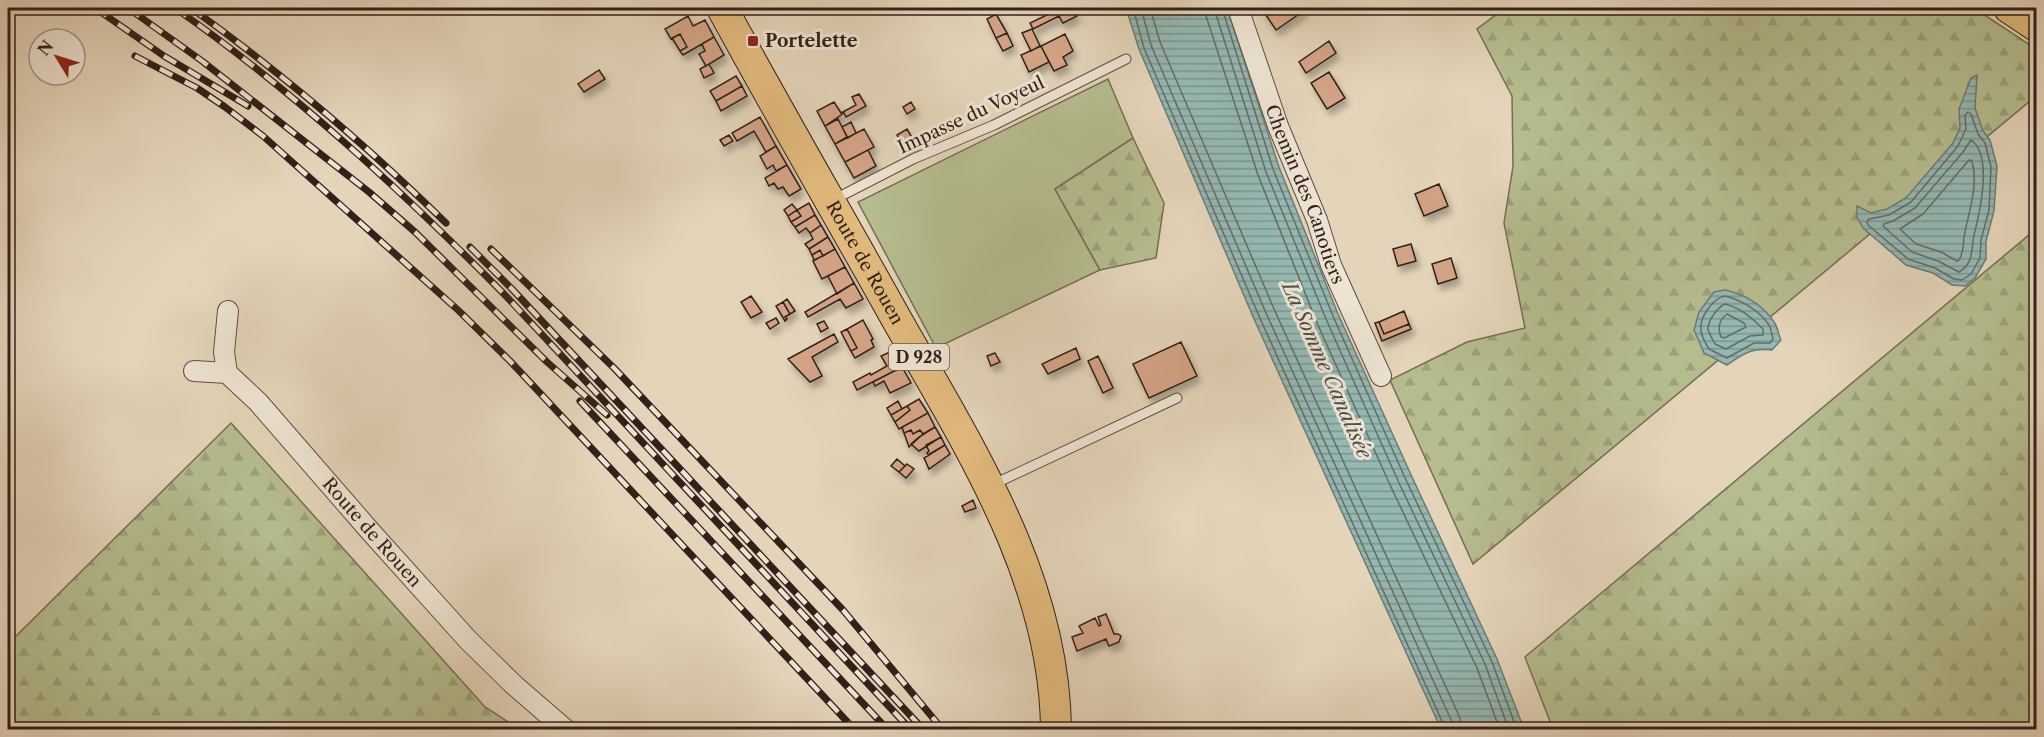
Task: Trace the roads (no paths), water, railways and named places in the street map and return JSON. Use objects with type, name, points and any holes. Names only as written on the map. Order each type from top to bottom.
[{"type":"main road","name":"Route de Rouen","points":[[722,8],[964,439],[1018,547],[1036,598],[1050,663],[1056,729]]},
{"type":"main road","points":[[2009,8],[2037,26]]},
{"type":"street","name":"Chemin des Canotiers","points":[[1238,8],[1278,126],[1317,220],[1331,265],[1381,376]]},
{"type":"street","points":[[194,371],[227,373],[224,352],[228,310]]},
{"type":"street","name":"Route de Rouen","points":[[227,373],[258,402],[468,640],[514,685],[566,729]]},
{"type":"lane","name":"Impasse du Voyeul","points":[[831,201],[913,159],[994,125],[1126,59]]},
{"type":"lane","points":[[989,486],[1177,398]]},
{"type":"water","name":"La Somme Canalisée","points":[[1126,8],[1227,8],[1279,167],[1338,314],[1497,659],[1524,729],[1441,729],[1254,319],[1139,49]]},
{"type":"water","points":[[1977,75],[1975,108],[1983,131],[1990,140],[1997,166],[1994,211],[1986,241],[1986,259],[1975,278],[1965,286],[1952,285],[1933,273],[1906,265],[1863,228],[1857,217],[1857,206],[1871,213],[1887,209],[1906,198],[1953,143],[1960,128],[1959,109],[1971,78]]},
{"type":"water","points":[[1725,290],[1752,301],[1770,316],[1781,340],[1772,350],[1748,352],[1727,365],[1704,353],[1694,330],[1699,312],[1714,292]]},
{"type":"railway","points":[[95,8],[164,56],[248,106]]},
{"type":"railway","points":[[128,8],[202,61],[369,192],[415,232],[547,362],[607,415]]},
{"type":"railway","points":[[175,8],[305,108],[466,256],[911,730]]},
{"type":"railway","points":[[191,8],[323,111],[446,223]]},
{"type":"railway","points":[[135,56],[197,88],[263,136],[458,310],[510,361],[855,730]]},
{"type":"railway","points":[[470,247],[512,289],[924,730]]},
{"type":"railway","points":[[491,249],[614,368],[843,610],[943,730]]},
{"type":"railway","points":[[580,401],[888,730]]},
{"type":"place","name":"Portelette","points":[[753,41]]}]
